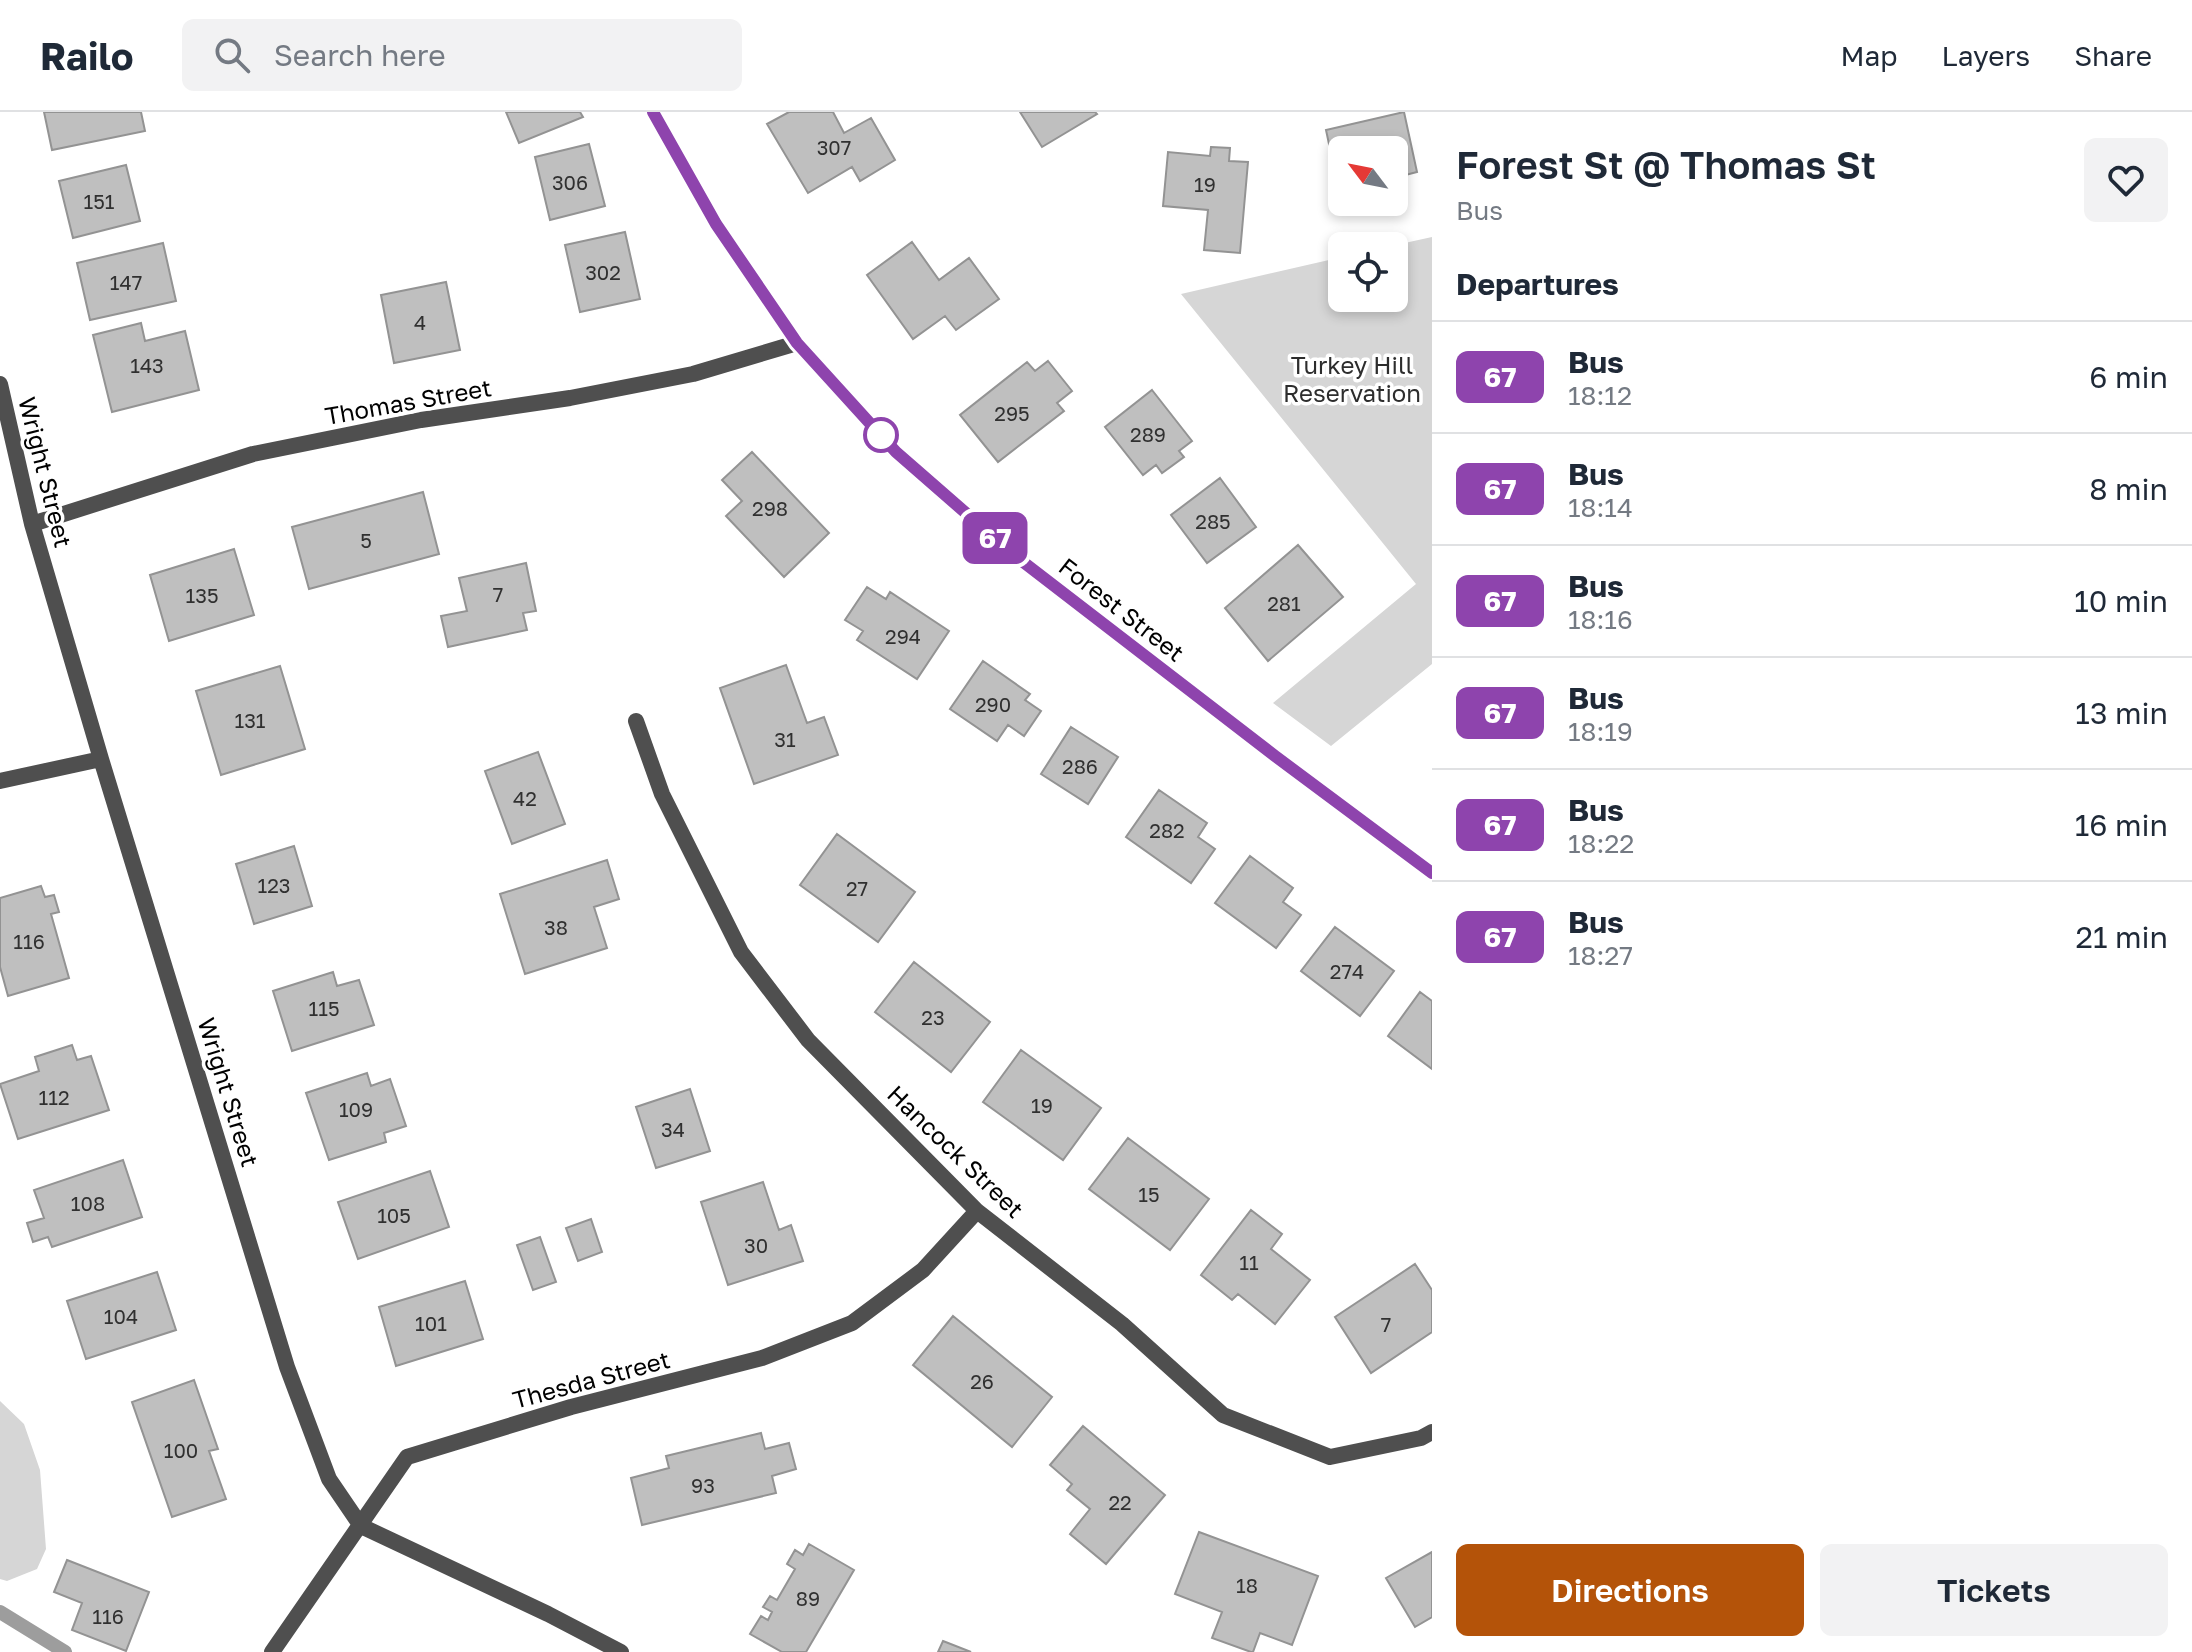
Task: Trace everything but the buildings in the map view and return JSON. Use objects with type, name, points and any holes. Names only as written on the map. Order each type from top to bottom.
[{"type":"main road","name":"Forest Street","points":[[653,112],[716,224],[797,343],[896,452],[1014,555],[1432,873]]},
{"type":"street","name":"Thomas Street","points":[[32,524],[253,454],[421,420],[570,398],[693,374],[797,343]]},
{"type":"street","name":"Wright Street","points":[[0,384],[32,524],[287,1367],[329,1479],[361,1526]]},
{"type":"street","name":"Hancock Street","points":[[636,721],[662,794],[741,952],[808,1040],[977,1211],[1122,1324],[1223,1415],[1330,1457],[1421,1438],[1432,1432]]},
{"type":"street","points":[[0,781],[101,759]]},
{"type":"street","name":"Thesda Street","points":[[272,1652],[407,1457],[571,1407],[762,1358],[852,1323],[923,1270],[977,1211]]},
{"type":"street","points":[[361,1526],[621,1652]]},
{"type":"green space","name":"Turkey Hill Reservation","points":[[1432,237],[1432,664],[1331,746],[1273,703],[1416,584],[1181,294],[1328,260],[1328,312],[1408,312],[1408,242]]},
{"type":"green space","points":[[0,1401],[24,1424],[40,1470],[46,1549],[37,1569],[7,1581],[0,1579]]},
{"type":"waterway","points":[[0,1612],[65,1652]]},
{"type":"bus line","name":"67","points":[[653,112],[716,224],[797,343],[896,452],[1014,555],[1432,873]]}]
